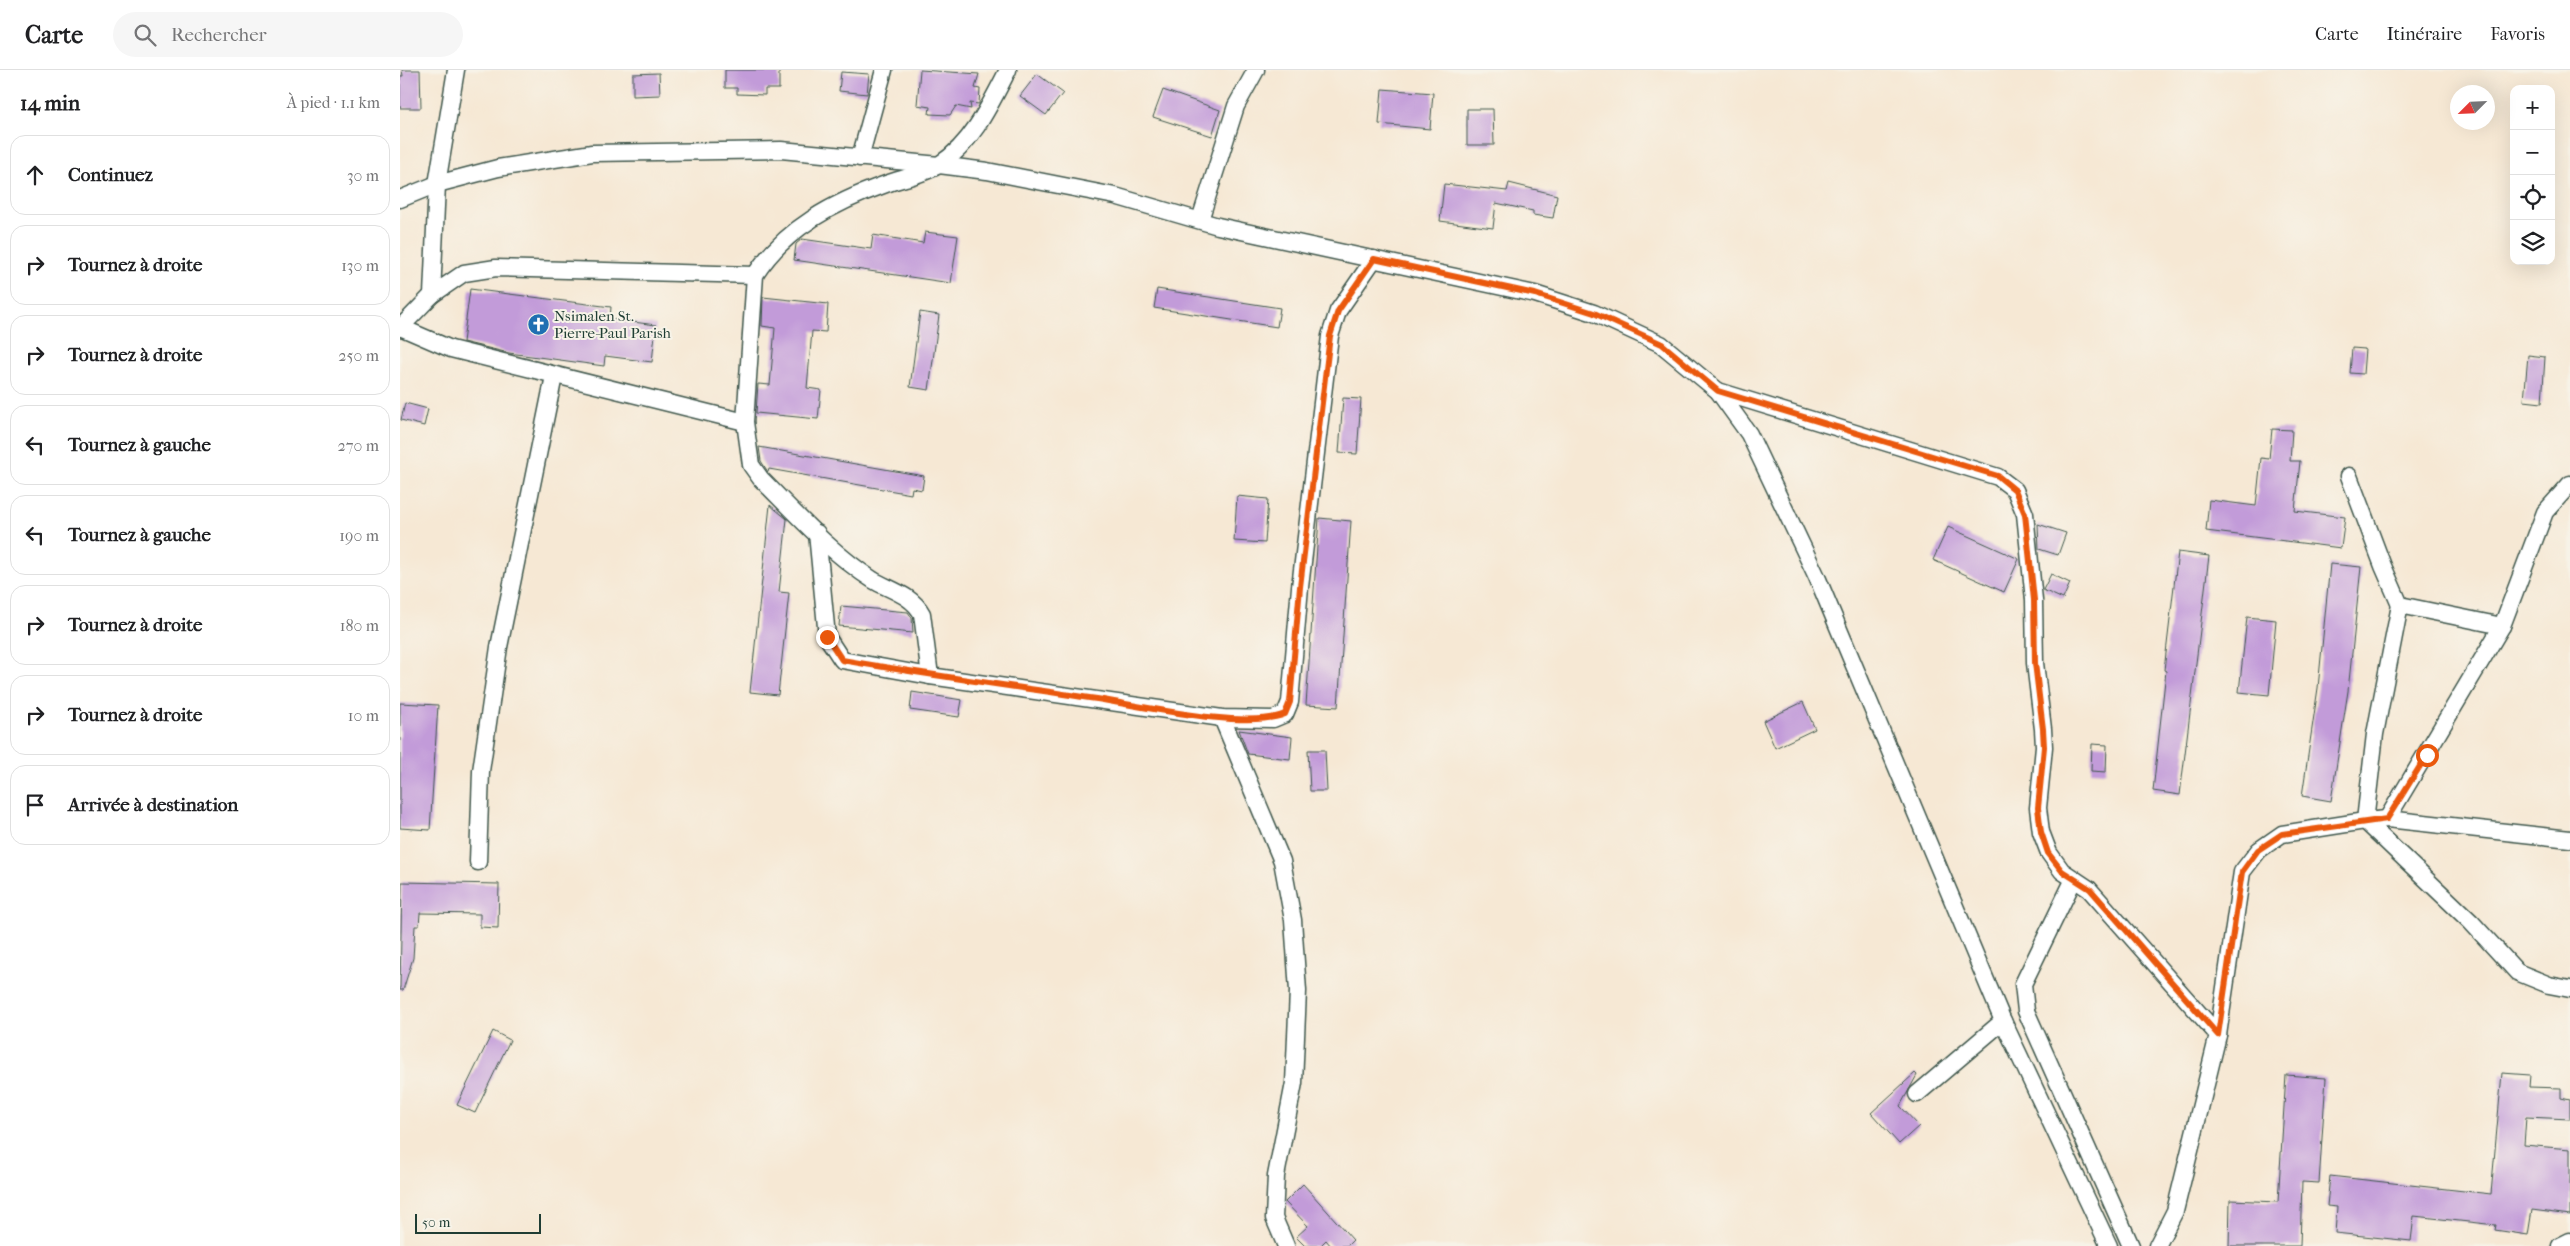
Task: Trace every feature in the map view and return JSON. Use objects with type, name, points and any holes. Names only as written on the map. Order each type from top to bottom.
[{"type":"street","points":[[432,294],[437,184],[456,70]]},
{"type":"street","points":[[860,158],[884,70]]},
{"type":"street","points":[[930,676],[922,614],[917,605],[873,580],[842,557],[761,479],[751,465],[745,422],[755,275],[766,258],[789,236],[834,205],[856,194],[939,165],[964,145],[1008,70]]},
{"type":"street","points":[[1200,220],[1236,106],[1256,70]]},
{"type":"street","points":[[400,199],[437,184],[498,168],[592,153],[781,150],[939,165],[987,171],[1115,196],[1200,220],[1535,294],[1594,313],[1662,344],[1718,391],[1749,434],[1817,577],[2003,1022],[2108,1246]]},
{"type":"street","points":[[817,533],[827,637],[842,660],[930,676],[1222,718],[1273,719],[1285,714],[1290,702],[1300,587],[1330,336],[1338,311],[1374,259]]},
{"type":"street","points":[[745,422],[451,350],[400,328],[432,294],[464,273],[496,268],[755,275]]},
{"type":"street","points":[[478,862],[481,771],[499,647],[554,376]]},
{"type":"street","points":[[1718,391],[1998,476],[2015,490],[2025,514],[2034,600],[2035,663],[2044,747],[2038,808],[2041,832],[2048,853],[2062,871],[2090,889],[2218,1035]]},
{"type":"street","points":[[2349,476],[2400,605],[2375,734],[2365,820]]},
{"type":"street","points":[[2387,819],[2502,626],[2545,512],[2570,484]]},
{"type":"street","points":[[2400,605],[2502,626]]},
{"type":"street","points":[[1222,718],[1282,861],[1293,920],[1298,991],[1294,1083],[1276,1176],[1274,1218],[1286,1246]]},
{"type":"street","points":[[2157,1246],[2175,1212],[2218,1035],[2242,872],[2258,850],[2282,834],[2365,820],[2387,819],[2570,839]]},
{"type":"street","points":[[2365,820],[2471,922],[2517,972],[2549,985],[2570,989]]},
{"type":"street","points":[[2074,879],[2023,984],[2026,1012],[2130,1246]]},
{"type":"street","points":[[1917,1094],[2003,1022]]},
{"type":"street","points":[[2560,1246],[2570,1241]]},
{"type":"building","points":[[402,70],[420,70],[421,108],[400,108],[400,76],[403,76]]},
{"type":"building","points":[[725,70],[779,70],[779,89],[765,89],[765,95],[737,94],[737,88],[725,88]]},
{"type":"building","points":[[920,70],[979,74],[975,88],[980,89],[979,104],[970,103],[971,109],[956,106],[950,115],[929,114],[930,107],[917,105]]},
{"type":"building","points":[[841,72],[869,74],[867,94],[839,91]]},
{"type":"building","points":[[659,73],[660,95],[633,96],[633,74]]},
{"type":"building","points":[[1037,74],[1063,93],[1046,115],[1020,96]]},
{"type":"building","points":[[1382,89],[1433,93],[1430,129],[1379,124]]},
{"type":"building","points":[[1163,90],[1220,110],[1212,136],[1153,117]]},
{"type":"building","points":[[1467,109],[1493,109],[1494,145],[1467,145]]},
{"type":"building","points":[[1509,183],[1557,195],[1553,218],[1533,215],[1533,211],[1496,203],[1493,228],[1440,221],[1444,184],[1507,191]]},
{"type":"building","points":[[925,232],[958,236],[951,283],[794,260],[796,244],[802,239],[871,249],[873,235],[923,243]]},
{"type":"building","points":[[470,289],[611,307],[610,319],[656,325],[652,362],[605,356],[604,366],[509,353],[463,342]]},
{"type":"building","points":[[1157,289],[1280,308],[1277,327],[1154,308]]},
{"type":"building","points":[[763,297],[828,304],[826,332],[812,331],[807,388],[821,390],[818,419],[756,413],[758,384],[770,385],[775,328],[762,326]]},
{"type":"building","points":[[920,312],[939,315],[929,390],[910,387]]},
{"type":"building","points":[[2352,348],[2365,349],[2363,374],[2350,373]]},
{"type":"building","points":[[2528,355],[2545,357],[2542,403],[2524,401]]},
{"type":"building","points":[[1343,398],[1361,399],[1357,454],[1339,453]]},
{"type":"building","points":[[405,403],[428,409],[424,426],[401,420]]},
{"type":"building","points":[[2272,429],[2292,430],[2290,461],[2300,461],[2295,511],[2345,517],[2341,548],[2206,531],[2209,500],[2256,506],[2261,458],[2269,459]]},
{"type":"building","points":[[759,447],[924,476],[922,490],[912,488],[911,494],[769,469],[768,472],[761,461]]},
{"type":"building","points":[[1237,496],[1268,499],[1265,543],[1234,541]]},
{"type":"building","points":[[770,505],[787,519],[779,592],[789,593],[778,695],[750,692]]},
{"type":"building","points":[[1319,518],[1351,521],[1338,707],[1306,705]]},
{"type":"building","points":[[2038,524],[2066,533],[2058,555],[2039,549]]},
{"type":"building","points":[[1948,527],[2019,559],[2004,592],[1933,560]]},
{"type":"building","points":[[2178,552],[2209,556],[2180,795],[2153,791],[2166,671],[2164,670]]},
{"type":"building","points":[[2330,564],[2361,567],[2348,691],[2331,801],[2302,796],[2318,688]]},
{"type":"building","points":[[2051,574],[2070,583],[2063,599],[2043,590]]},
{"type":"building","points":[[841,606],[908,612],[912,618],[913,633],[839,626]]},
{"type":"building","points":[[2247,617],[2276,620],[2269,695],[2239,692]]},
{"type":"building","points":[[912,692],[962,700],[959,717],[910,710]]},
{"type":"building","points":[[1803,702],[1815,729],[1775,748],[1763,721]]},
{"type":"building","points":[[400,703],[438,705],[430,830],[400,828]]},
{"type":"building","points":[[1239,730],[1292,737],[1290,759],[1248,754]]},
{"type":"building","points":[[2092,744],[2107,745],[2106,772],[2091,771]]},
{"type":"building","points":[[1308,750],[1325,750],[1327,791],[1310,791]]},
{"type":"building","points":[[402,882],[499,884],[498,928],[480,927],[480,914],[420,913],[419,926],[415,926],[413,958],[403,990],[400,990]]},
{"type":"building","points":[[493,1031],[510,1040],[475,1113],[457,1105]]},
{"type":"building","points":[[1915,1073],[1917,1075],[1900,1106],[1919,1126],[1899,1144],[1871,1113]]},
{"type":"building","points":[[2502,1073],[2530,1075],[2529,1087],[2561,1088],[2561,1098],[2570,1100],[2570,1119],[2526,1117],[2524,1145],[2570,1149],[2570,1215],[2532,1210],[2528,1235],[2495,1230],[2496,1225],[2414,1216],[2411,1241],[2335,1233],[2337,1207],[2327,1206],[2330,1176],[2491,1194]]},
{"type":"building","points":[[2286,1075],[2326,1078],[2319,1183],[2302,1182],[2300,1246],[2229,1246],[2230,1200],[2278,1202]]},
{"type":"building","points":[[1303,1184],[1353,1240],[1347,1246],[1331,1246],[1326,1240],[1320,1246],[1305,1246],[1296,1237],[1308,1226],[1285,1202]]},
{"type":"place","name":"Nsimalen St. Pierre-Paul Parish","points":[[538,325]]},
{"type":"route","points":[[827,637],[842,660],[930,676],[1222,718],[1273,719],[1285,714],[1290,702],[1311,486],[1330,336],[1338,311],[1374,259],[1535,294],[1594,313],[1662,344],[1718,391],[1998,476],[2015,490],[2025,514],[2034,600],[2035,663],[2044,747],[2038,808],[2041,832],[2048,853],[2062,871],[2090,889],[2218,1035],[2242,872],[2258,850],[2282,834],[2365,820],[2387,819],[2427,755]]}]
